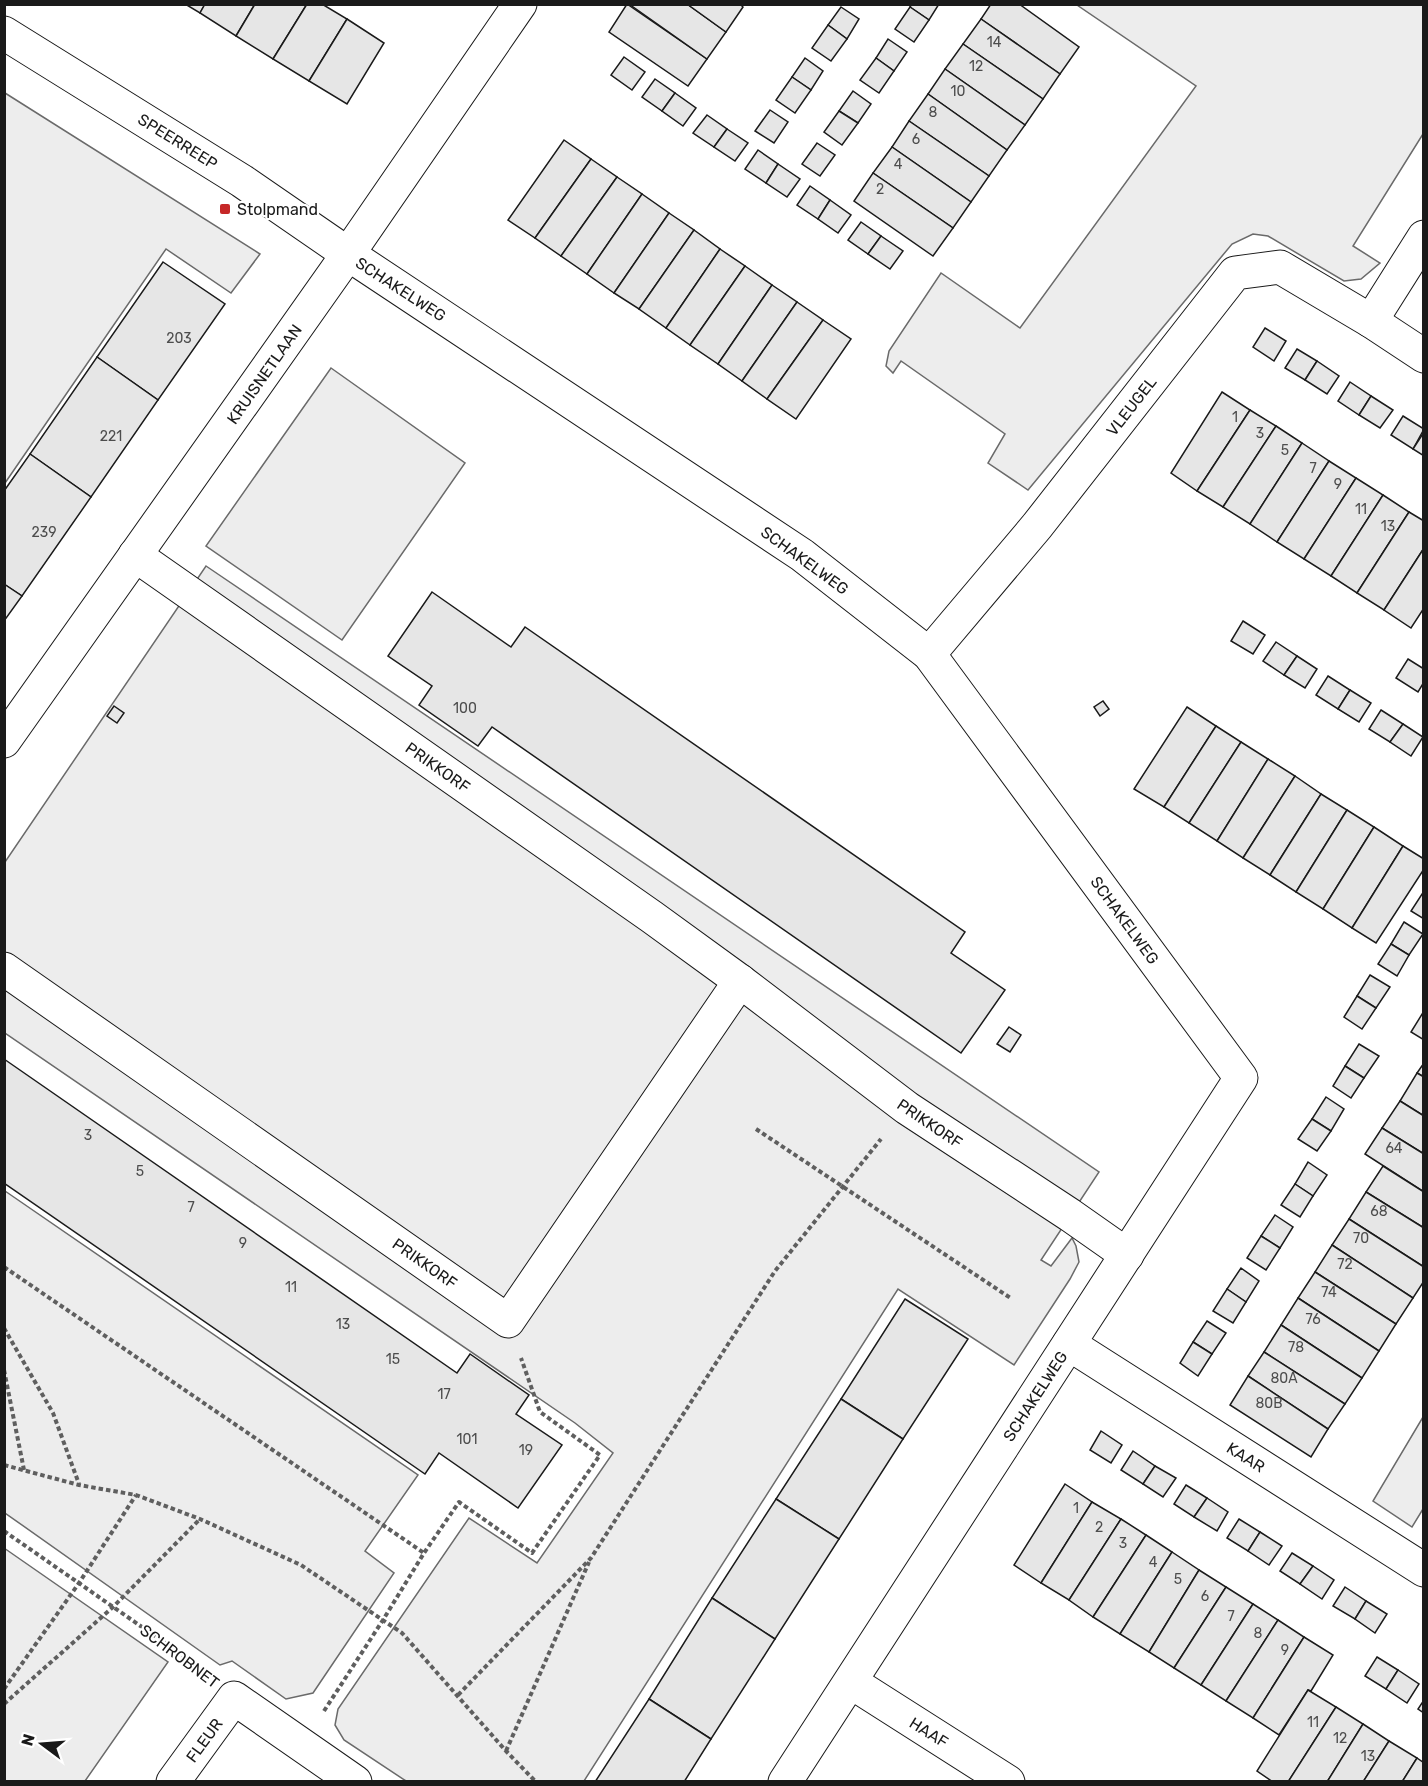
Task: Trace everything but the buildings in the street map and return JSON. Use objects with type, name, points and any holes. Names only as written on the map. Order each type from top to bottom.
[{"type":"street","name":"KRUISNETLAAN","points":[[4,741],[348,254],[520,4]]},
{"type":"street","name":"SPEERREEP","points":[[4,33],[242,181],[348,254]]},
{"type":"street","points":[[1371,321],[1424,237]]},
{"type":"street","name":"SCHAKELWEG","points":[[348,254],[802,555],[929,654],[1241,1078],[785,1782]]},
{"type":"street","name":"VLEUGEL","points":[[929,654],[1037,526],[1235,273],[1280,267],[1371,321],[1424,356]]},
{"type":"street","name":"PRIKKORF","points":[[135,555],[652,917],[907,1108],[1127,1255]]},
{"type":"street","name":"PRIKKORF","points":[[4,969],[508,1321]]},
{"type":"street","points":[[508,1321],[740,981]]},
{"type":"street","name":"KAAR","points":[[1069,1344],[1424,1570]]},
{"type":"street","name":"HAAF","points":[[851,1682],[1008,1782]]},
{"type":"street","name":"SCHROBNET","points":[[234,1698],[355,1782]]},
{"type":"street","name":"FLEUR","points":[[173,1782],[234,1698]]},
{"type":"path","points":[[506,1751],[591,1558],[775,1271],[907,1108]]},
{"type":"path","points":[[756,1129],[1012,1299]]},
{"type":"path","points":[[4,1267],[424,1553]]},
{"type":"path","points":[[302,1745],[459,1502],[532,1553],[600,1455],[540,1412],[508,1321]]},
{"type":"path","points":[[4,1329],[53,1413],[80,1485]]},
{"type":"path","points":[[4,1370],[24,1470]]},
{"type":"path","points":[[4,1465],[80,1485],[136,1495],[200,1519],[301,1565],[402,1633],[536,1782]]},
{"type":"path","points":[[4,1689],[79,1583],[136,1495]]},
{"type":"path","points":[[4,1704],[113,1607],[200,1519]]},
{"type":"path","name":"SCHROBNET","points":[[4,1531],[175,1650],[234,1698]]},
{"type":"path","points":[[458,1695],[591,1558]]},
{"type":"shaded area","points":[[1077,5],[1423,5],[1423,134],[1353,246],[1380,263],[1361,279],[1344,281],[1268,236],[1253,234],[1232,244],[1028,490],[988,463],[1005,434],[901,361],[893,373],[886,366],[889,351],[941,273],[1020,328],[1196,86]]},
{"type":"shaded area","points":[[5,93],[260,254],[231,293],[166,249],[5,483]]},
{"type":"shaded area","points":[[331,368],[465,463],[342,640],[206,546]]},
{"type":"shaded area","points":[[206,566],[1099,1172],[1041,1260],[1051,1266],[1072,1238],[1079,1262],[1014,1365],[898,1289],[584,1781],[406,1781],[344,1740],[335,1725],[338,1709],[469,1518],[537,1563],[613,1453],[575,1423],[5,1033],[5,862]]},
{"type":"shaded area","points":[[5,1191],[418,1475],[365,1551],[394,1573],[313,1693],[286,1699],[232,1661],[220,1665],[5,1513]]},
{"type":"shaded area","points":[[1423,1417],[1423,1509],[1412,1527],[1373,1501]]},
{"type":"shaded area","points":[[4,1548],[168,1662],[85,1781],[5,1781]]},
{"type":"place","name":"Stolpmand","points":[[225,209]]}]
